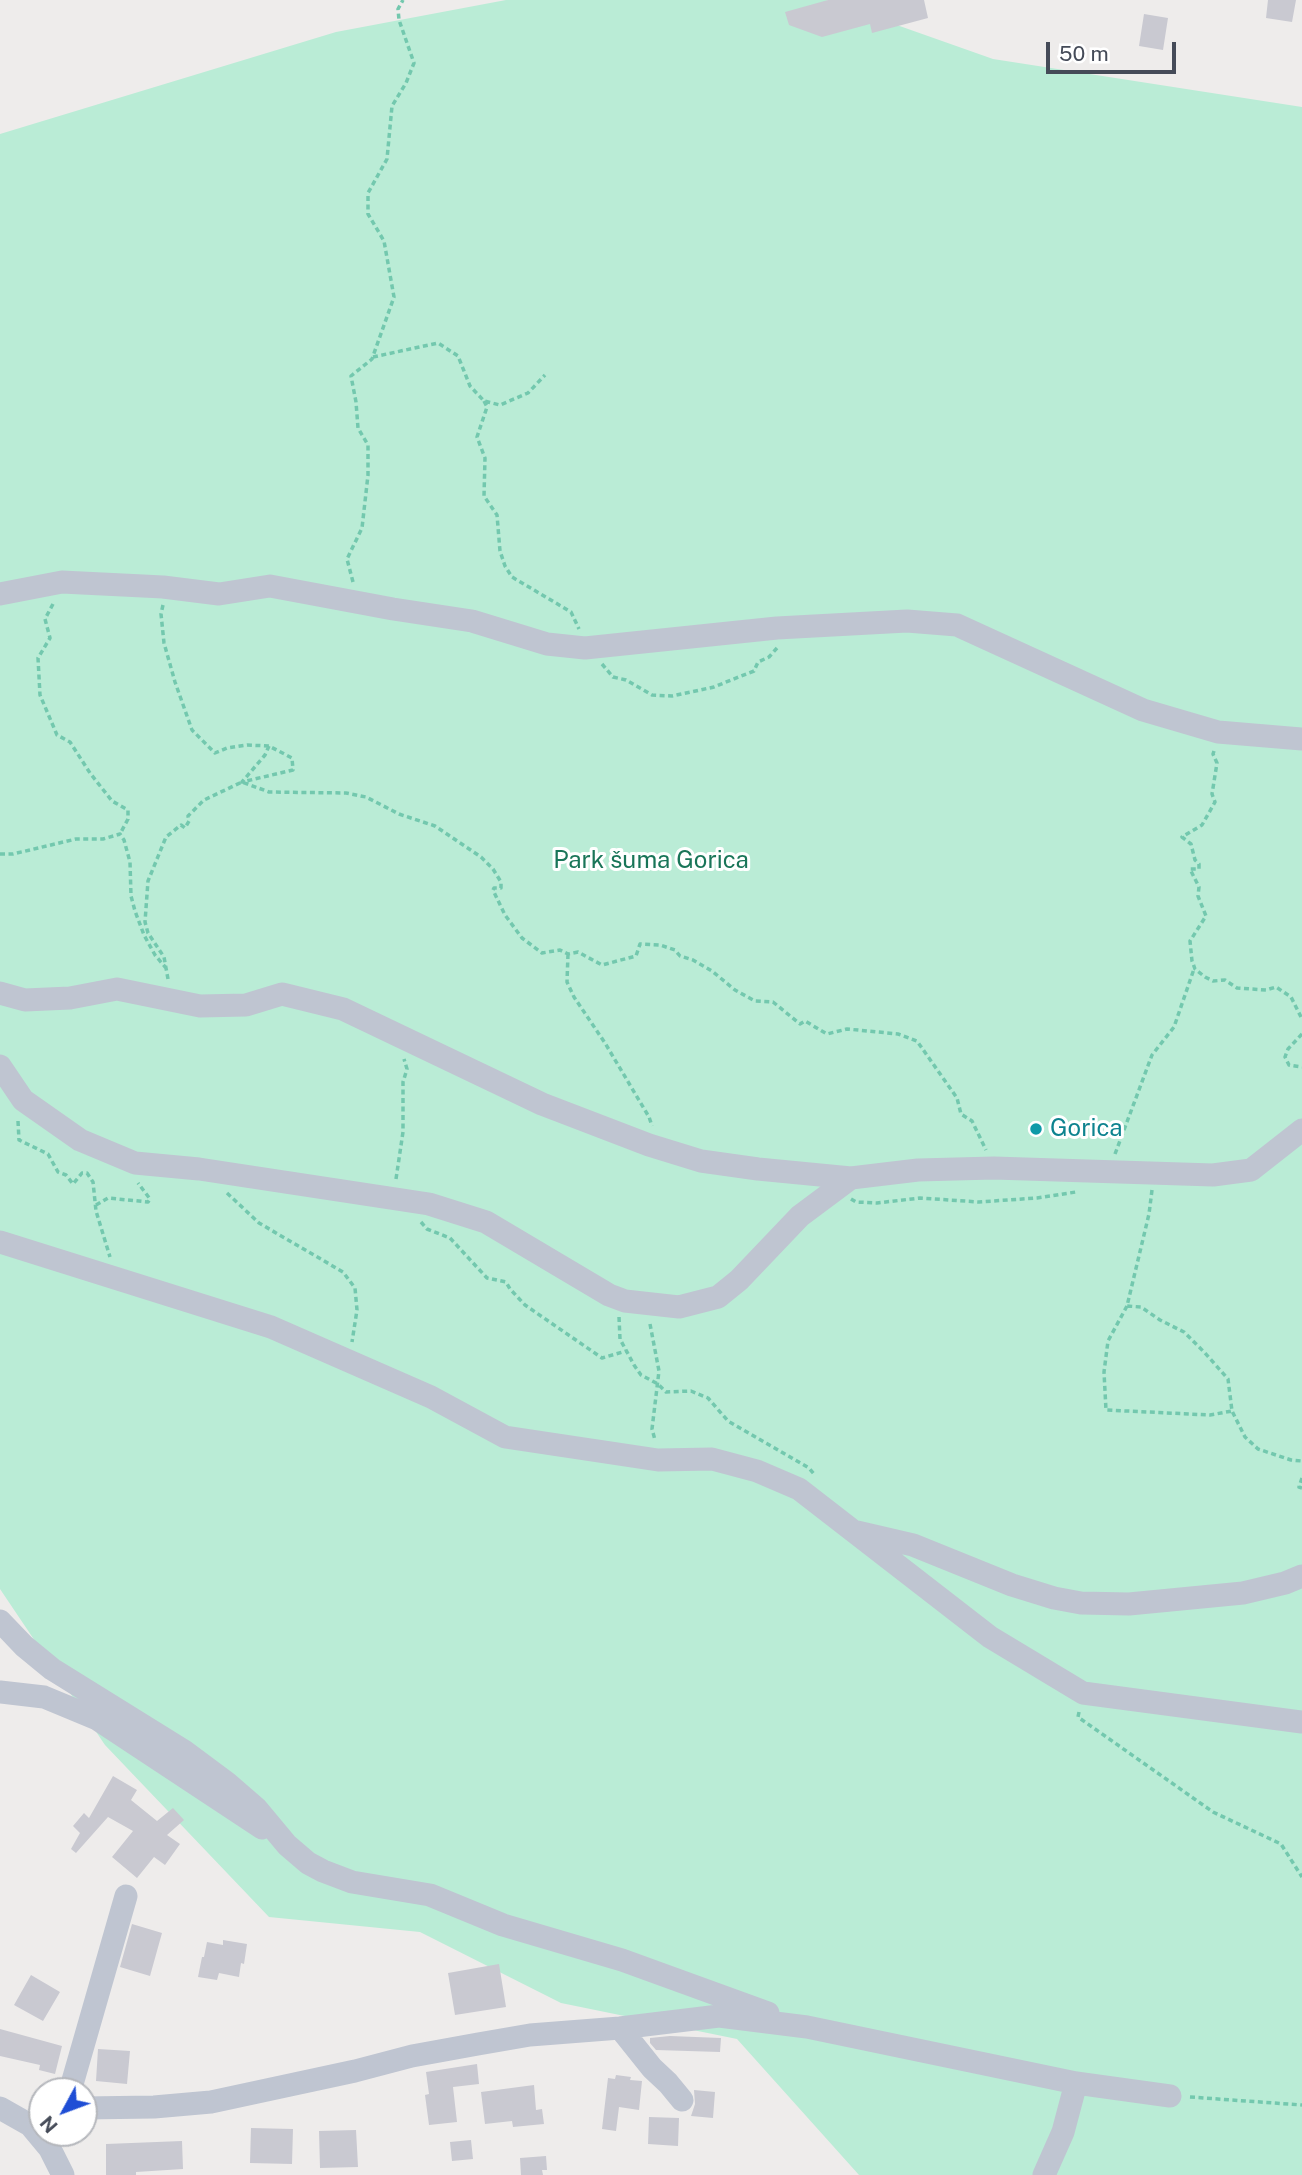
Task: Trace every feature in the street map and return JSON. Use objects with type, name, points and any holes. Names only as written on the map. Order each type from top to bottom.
[{"type":"street","points":[[0,594],[62,583],[163,587],[219,594],[270,586],[472,621],[547,644],[588,648],[784,628],[907,621],[957,625],[1143,710],[1218,732],[1302,739]]},
{"type":"street","points":[[0,993],[25,1000],[70,998],[117,989],[200,1006],[246,1005],[282,994],[343,1009],[542,1104],[659,1148],[701,1161],[845,1182],[918,1170],[994,1168],[1108,1172],[1150,1184],[1251,1170],[1302,1129]]},
{"type":"street","points":[[0,1066],[23,1100],[80,1140],[135,1163],[199,1169],[429,1203],[486,1222],[609,1295],[625,1301],[678,1307],[718,1297],[739,1280],[800,1216],[845,1182]]},
{"type":"street","points":[[0,1242],[271,1327],[431,1397],[505,1437],[658,1460],[712,1459],[757,1471],[799,1489],[990,1637],[1083,1693],[1302,1723]]},
{"type":"street","points":[[850,1531],[913,1545],[1012,1586],[1081,1603],[1129,1604],[1243,1593],[1302,1576]]},
{"type":"street","points":[[0,1621],[52,1669],[184,1751],[227,1783],[257,1809],[277,1835],[308,1863],[342,1880],[430,1895],[503,1926],[622,1960],[807,2027]]},
{"type":"street","points":[[0,1692],[44,1697],[97,1719],[252,1822],[277,1835]]},
{"type":"street","points":[[74,2077],[126,1896]]},
{"type":"street","points":[[98,2108],[211,2102],[412,2056],[530,2035],[719,2016],[807,2027],[1076,2083],[1170,2096]]},
{"type":"street","points":[[620,2028],[682,2100]]},
{"type":"street","points":[[1044,2175],[1063,2132],[1076,2083]]},
{"type":"street","points":[[0,2108],[28,2118]]},
{"type":"street","points":[[49,2147],[63,2175]]},
{"type":"path","points":[[373,357],[394,297],[384,241],[369,214],[368,193],[387,159],[392,106],[414,63],[399,20],[398,9],[403,0]]},
{"type":"path","points":[[351,601],[353,582],[347,559],[362,528],[368,465],[368,445],[358,428],[351,376],[373,357],[438,343],[458,356],[470,386],[487,407],[477,437],[485,458],[484,496],[497,515],[500,551],[505,566],[512,577],[571,612],[588,648],[613,677],[626,680],[652,695],[671,696],[714,687],[754,671],[758,663],[769,657],[779,646],[784,628]]},
{"type":"path","points":[[484,401],[500,405],[528,393],[545,375]]},
{"type":"path","points":[[0,854],[13,855],[76,839],[103,839],[120,834],[128,819],[128,810],[112,801],[70,741],[57,735],[40,695],[38,658],[50,638],[46,619],[62,583]]},
{"type":"path","points":[[163,587],[166,593],[161,614],[164,643],[192,730],[215,753],[247,745],[270,746],[292,758],[293,770],[242,782],[204,800],[188,816],[189,821],[185,828],[181,825],[166,837],[148,881],[145,922],[148,933],[163,957],[171,1000]]},
{"type":"path","points":[[1108,1172],[1152,1055],[1174,1027],[1195,969],[1190,941],[1206,916],[1198,896],[1199,887],[1190,869],[1199,869],[1199,864],[1195,860],[1191,844],[1182,837],[1202,825],[1215,802],[1212,793],[1217,763],[1213,754],[1218,732]]},
{"type":"path","points":[[242,782],[270,746]]},
{"type":"path","points":[[242,782],[269,792],[346,793],[366,797],[399,814],[435,826],[481,857],[493,869],[501,882],[501,888],[492,890],[497,902],[522,938],[542,953],[560,950],[568,954],[578,951],[602,965],[636,956],[640,944],[660,945],[712,971],[735,990],[755,1001],[773,1002],[800,1024],[805,1021],[827,1034],[847,1029],[898,1034],[917,1041],[957,1098],[961,1114],[972,1121],[994,1168]]},
{"type":"path","points":[[120,834],[131,862],[131,896],[135,911],[144,935],[166,969]]},
{"type":"path","points":[[568,954],[567,982],[574,997],[605,1043],[649,1118],[659,1148]]},
{"type":"path","points":[[1195,969],[1213,981],[1225,980],[1237,988],[1276,988],[1290,997],[1302,1019]]},
{"type":"path","points":[[1302,1034],[1285,1057],[1289,1065],[1302,1067]]},
{"type":"path","points":[[23,1100],[16,1110],[19,1140],[48,1154],[58,1172],[66,1175],[73,1184],[82,1173],[87,1173],[93,1182],[96,1205],[116,1278]]},
{"type":"path","points":[[96,1205],[108,1198],[148,1202],[150,1199],[136,1181]]},
{"type":"path","points":[[845,1182],[841,1193],[856,1202],[877,1203],[920,1198],[979,1202],[1037,1198],[1088,1190]]},
{"type":"path","points":[[1150,1184],[1149,1214],[1127,1306],[1108,1341],[1104,1372],[1106,1409],[1210,1415],[1232,1411]]},
{"type":"path","points":[[223,1189],[259,1223],[343,1272],[355,1287],[357,1310],[351,1335],[355,1364]]},
{"type":"path","points":[[625,1301],[620,1312],[620,1339],[641,1375],[658,1384],[666,1392],[691,1391],[708,1398],[728,1422],[808,1468],[815,1476]]},
{"type":"path","points":[[1127,1306],[1141,1307],[1184,1332],[1228,1379],[1232,1411],[1245,1437],[1258,1449],[1302,1461]]},
{"type":"path","points":[[648,1320],[659,1371],[652,1429],[658,1460]]},
{"type":"path","points":[[1302,1478],[1299,1487],[1302,1488]]},
{"type":"path","points":[[1083,1693],[1078,1717],[1213,1812],[1281,1844],[1302,1877]]},
{"type":"path","points":[[1170,2096],[1302,2105]]},
{"type":"green space","name":"Park šuma Gorica","points":[[506,0],[826,0],[993,59],[1302,107],[1302,2175],[859,2175],[737,2039],[561,2003],[420,1932],[269,1917],[105,1745],[0,1589],[0,134],[336,32]]},
{"type":"building","points":[[828,0],[924,0],[928,18],[872,33],[870,24],[822,37],[789,25],[785,12]]},
{"type":"building","points":[[1268,0],[1296,0],[1292,22],[1266,18]]},
{"type":"building","points":[[1144,14],[1168,18],[1163,50],[1139,46]]},
{"type":"building","points":[[113,1776],[137,1790],[131,1800],[157,1821],[173,1808],[184,1820],[167,1835],[180,1844],[165,1865],[154,1857],[137,1878],[112,1857],[133,1831],[108,1817],[76,1853],[71,1849],[80,1833],[73,1826],[84,1813],[89,1818]]},
{"type":"building","points":[[132,1924],[162,1933],[150,1976],[120,1967]]},
{"type":"building","points":[[223,1940],[247,1944],[239,1977],[219,1973],[217,1980],[198,1977],[207,1942],[223,1945]]},
{"type":"building","points":[[499,1964],[506,2007],[455,2015],[448,1973]]},
{"type":"building","points":[[31,1975],[60,1992],[43,2021],[14,2005]]},
{"type":"building","points":[[0,2029],[62,2046],[55,2074],[39,2070],[40,2065],[0,2056]]},
{"type":"building","points":[[650,2038],[721,2038],[720,2052],[656,2050],[650,2043]]},
{"type":"building","points":[[98,2049],[130,2051],[127,2084],[98,2081]]},
{"type":"building","points":[[477,2064],[479,2084],[453,2087],[457,2122],[429,2125],[425,2095],[429,2094],[426,2072]]},
{"type":"building","points":[[616,2075],[642,2081],[639,2110],[619,2107],[616,2131],[602,2129],[608,2078],[615,2079]]},
{"type":"building","points":[[534,2085],[536,2110],[542,2109],[544,2124],[513,2127],[512,2121],[485,2124],[481,2092]]},
{"type":"building","points":[[694,2090],[715,2092],[713,2118],[691,2116],[695,2104]]},
{"type":"building","points":[[649,2117],[679,2118],[678,2146],[648,2144]]},
{"type":"building","points":[[251,2128],[293,2129],[292,2164],[250,2163]]},
{"type":"building","points":[[356,2130],[358,2167],[320,2168],[319,2131]]},
{"type":"building","points":[[471,2140],[473,2159],[452,2161],[450,2142]]},
{"type":"building","points":[[182,2141],[183,2169],[136,2172],[136,2175],[106,2175],[106,2144]]},
{"type":"building","points":[[546,2156],[547,2170],[542,2170],[543,2175],[521,2175],[520,2158]]},
{"type":"place","name":"Gorica","points":[[1036,1129]]}]
